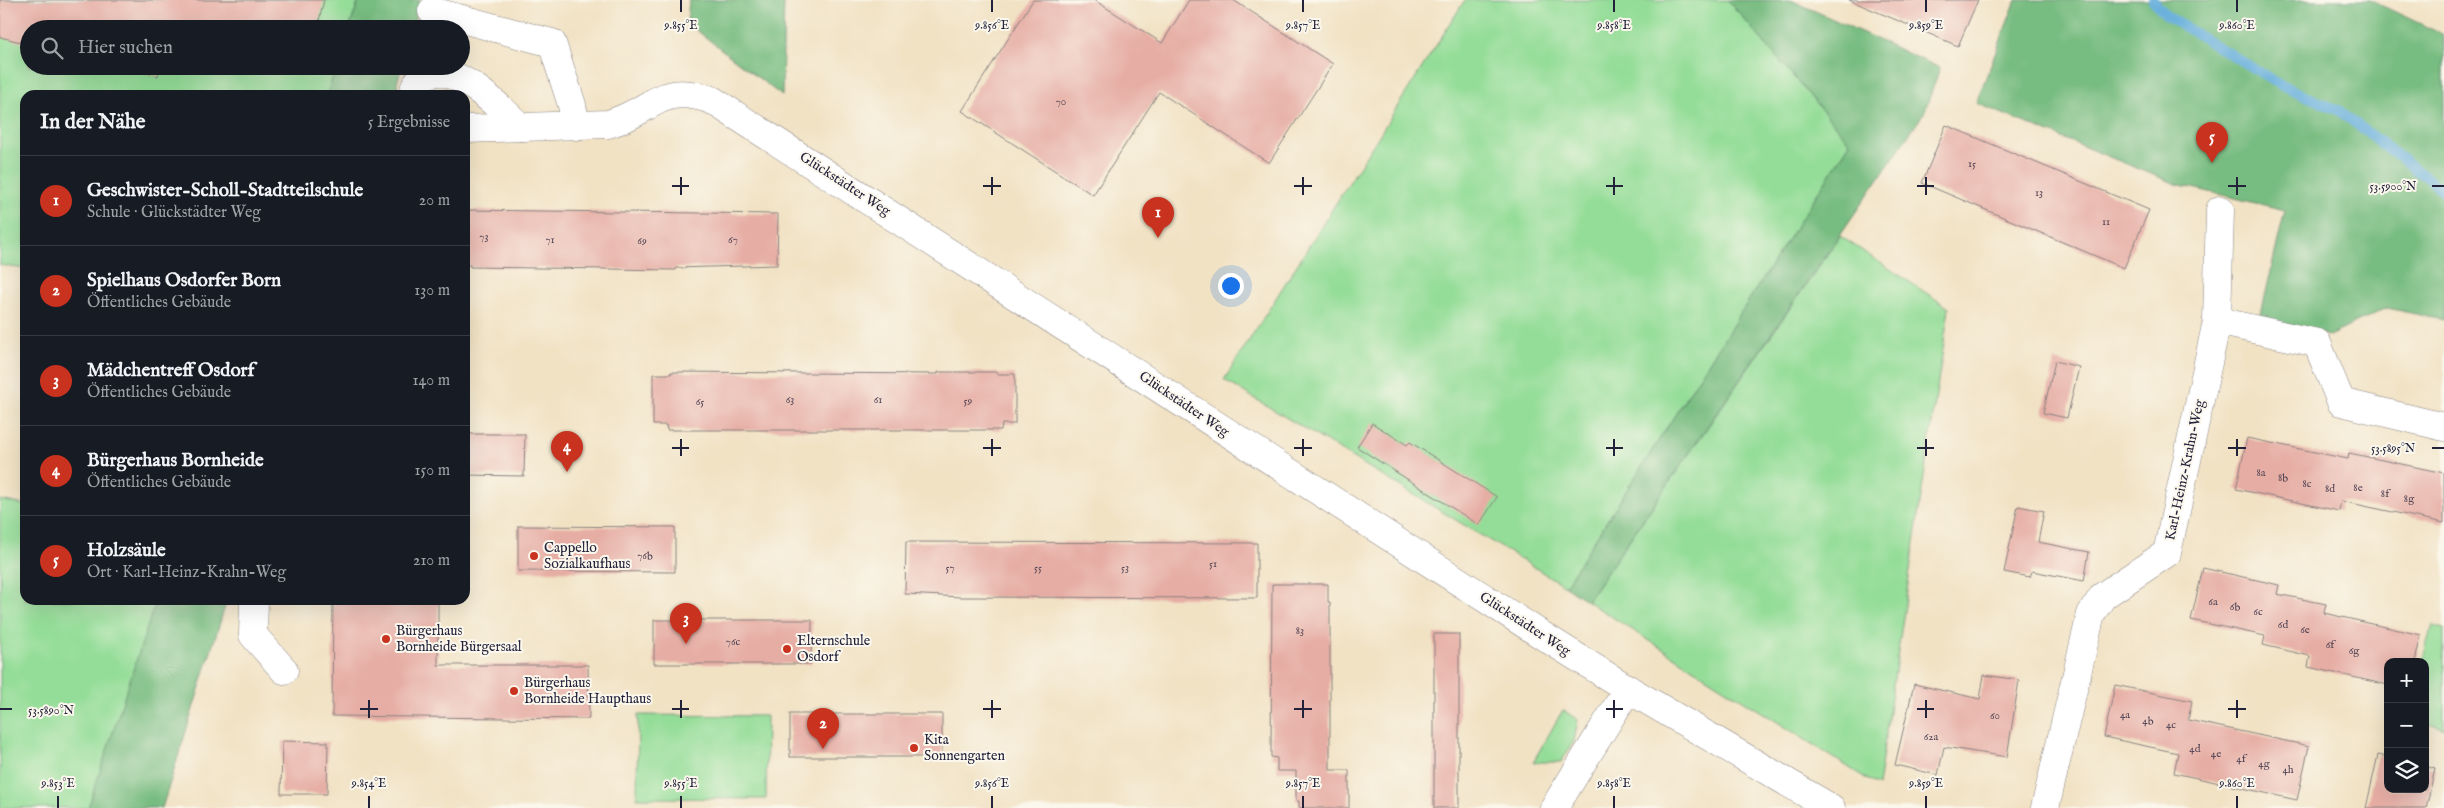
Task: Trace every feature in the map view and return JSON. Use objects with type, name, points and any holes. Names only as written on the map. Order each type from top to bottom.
[{"type":"street","points":[[432,11],[466,20]]},
{"type":"street","points":[[470,21],[552,43],[572,105],[576,126]]},
{"type":"street","points":[[414,90],[416,84],[428,75]]},
{"type":"street","points":[[451,75],[477,89],[520,127]]},
{"type":"street","name":"Glückstädter Weg","points":[[470,129],[608,124],[624,120],[662,97],[676,93],[694,94],[712,100],[1170,394],[1238,441],[1628,689],[1831,808]]},
{"type":"street","name":"Karl-Heinz-Krahn-Weg","points":[[2045,808],[2091,614],[2103,596],[2167,553],[2217,321],[2220,210]]},
{"type":"street","points":[[2217,321],[2317,343],[2341,402],[2444,427]]},
{"type":"street","points":[[254,605],[254,635],[284,670]]},
{"type":"street","points":[[1554,808],[1628,689]]},
{"type":"green space","points":[[0,0],[359,0],[352,20],[20,20],[20,75],[333,75],[329,90],[20,90],[20,268],[0,265]]},
{"type":"green space","points":[[359,0],[420,0],[414,20],[352,20]]},
{"type":"green space","points":[[689,0],[784,0],[782,96],[687,23]]},
{"type":"green space","points":[[1465,0],[1728,0],[1850,143],[1565,586],[1224,380]]},
{"type":"green space","points":[[1728,0],[1791,0],[1940,68],[1924,113],[1587,601],[1565,586],[1850,143]]},
{"type":"green space","points":[[2016,0],[2370,0],[2444,35],[2444,320],[2387,308],[2329,336],[2260,318],[2285,210],[2176,184],[1976,103]]},
{"type":"green space","points":[[333,75],[399,75],[397,83],[398,90],[329,90]]},
{"type":"green space","points":[[1840,236],[1949,308],[1878,786],[1587,601]]},
{"type":"green space","points":[[0,500],[20,504],[20,605],[162,605],[88,808],[0,808]]},
{"type":"green space","points":[[154,605],[225,605],[162,808],[88,808]]},
{"type":"green space","points":[[2432,625],[2444,628],[2444,729],[2429,724],[2429,658],[2423,658]]},
{"type":"green space","points":[[1563,710],[1578,720],[1574,741],[1561,762],[1533,762]]},
{"type":"green space","points":[[638,715],[767,716],[766,799],[637,798]]},
{"type":"building","points":[[0,0],[324,0],[319,20],[20,20],[20,42],[0,37]]},
{"type":"building","points":[[1033,0],[1094,0],[1162,43],[1189,0],[1233,0],[1333,64],[1269,163],[1159,92],[1093,195],[962,111]]},
{"type":"building","points":[[1849,0],[1978,0],[1958,46]]},
{"type":"building","points":[[1946,125],[2149,210],[2124,268],[1922,183]]},
{"type":"building","points":[[470,210],[778,214],[777,265],[676,268],[676,270],[470,267]]},
{"type":"building","points":[[2055,361],[2079,367],[2067,418],[2043,413]]},
{"type":"building","points":[[671,372],[938,374],[938,372],[997,372],[997,374],[1015,374],[1015,424],[1002,424],[1001,430],[667,430],[666,425],[653,425],[653,374],[671,374]]},
{"type":"building","points":[[1372,423],[1407,445],[1410,442],[1497,497],[1479,525],[1357,447]]},
{"type":"building","points":[[470,434],[525,434],[524,476],[470,475]]},
{"type":"building","points":[[2247,438],[2348,459],[2349,453],[2444,473],[2444,523],[2341,501],[2339,511],[2236,489]]},
{"type":"building","points":[[2018,506],[2044,511],[2038,542],[2089,552],[2084,581],[2032,571],[2030,577],[2004,572]]},
{"type":"building","points":[[518,526],[675,527],[675,572],[518,571]]},
{"type":"building","points":[[906,542],[1257,543],[1257,598],[961,597],[905,594]]},
{"type":"building","points":[[2203,568],[2279,585],[2277,594],[2326,604],[2324,613],[2421,635],[2416,658],[2384,658],[2384,684],[2308,667],[2310,656],[2263,645],[2265,636],[2191,620]]},
{"type":"building","points":[[1272,584],[1328,584],[1328,602],[1330,602],[1330,770],[1349,770],[1349,808],[1299,808],[1299,801],[1296,801],[1296,771],[1277,771],[1277,758],[1271,757]]},
{"type":"building","points":[[333,605],[438,605],[438,665],[588,665],[589,719],[332,716]]},
{"type":"building","points":[[654,620],[812,620],[811,664],[654,664]]},
{"type":"building","points":[[1434,634],[1459,634],[1459,808],[1434,808]]},
{"type":"building","points":[[1984,675],[2019,680],[2007,757],[1944,747],[1938,775],[1895,765],[1914,684],[1980,699]]},
{"type":"building","points":[[2115,685],[2192,701],[2188,720],[2309,746],[2297,800],[2174,773],[2178,753],[2104,737]]},
{"type":"building","points":[[790,714],[942,714],[942,757],[790,757]]},
{"type":"building","points":[[282,741],[328,742],[327,794],[281,794]]},
{"type":"building","points":[[2378,755],[2384,756],[2384,793],[2429,793],[2429,767],[2435,769],[2426,808],[2366,808]]},
{"type":"waterway","points":[[2153,0],[2167,16],[2281,85],[2338,110],[2444,191]]},
{"type":"place","name":"Holzsäule","points":[[2212,163]]},
{"type":"place","name":"Geschwister-Scholl-Stadtteilschule","points":[[1158,238]]},
{"type":"place","name":"Bürgerhaus Bornheide","points":[[567,472]]},
{"type":"place","name":"Cappello Sozialkaufhaus","points":[[534,556]]},
{"type":"place","name":"Bürgerhaus Bornheide Bürgersaal","points":[[386,639]]},
{"type":"place","name":"Mädchentreff Osdorf","points":[[686,644]]},
{"type":"place","name":"Elternschule Osdorf","points":[[787,649]]},
{"type":"place","name":"Bürgerhaus Bornheide Haupthaus","points":[[514,691]]},
{"type":"place","name":"Kita Sonnengarten","points":[[914,748]]},
{"type":"place","name":"Spielhaus Osdorfer Born","points":[[823,749]]}]
